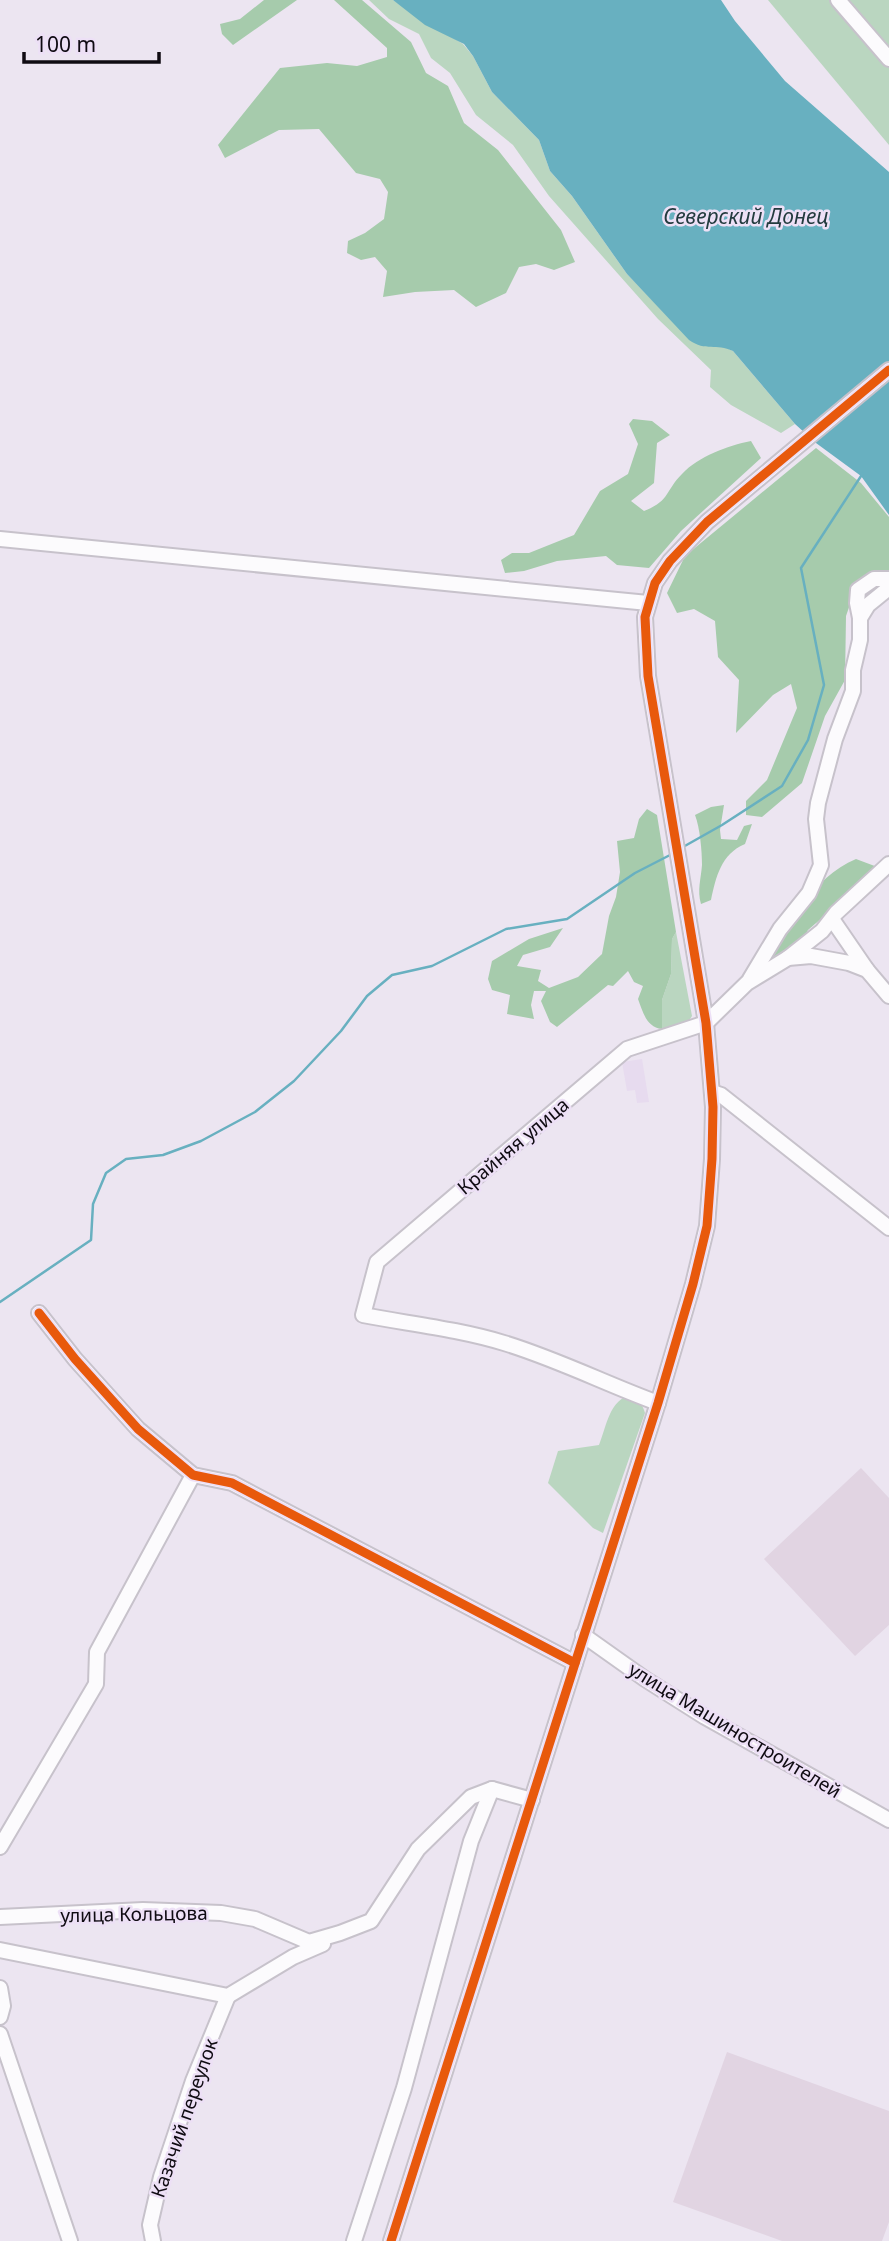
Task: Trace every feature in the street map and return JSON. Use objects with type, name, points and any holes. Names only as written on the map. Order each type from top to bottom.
[{"type":"street","points":[[838,0],[889,59]]},
{"type":"street","points":[[390,2241],[658,1403],[707,1226],[712,1159],[712,1092],[706,1023],[648,676],[645,617],[648,603],[655,583],[686,542],[889,370]]},
{"type":"street","points":[[0,539],[648,603]]},
{"type":"street","points":[[747,983],[780,929],[809,893],[821,865],[816,819],[818,803],[835,739],[853,691],[853,670],[860,640],[858,590],[874,579],[889,579]]},
{"type":"street","points":[[860,618],[867,605],[889,588]]},
{"type":"street","points":[[706,1023],[747,983],[788,958],[822,932],[889,864]]},
{"type":"street","points":[[832,919],[867,970],[889,996]]},
{"type":"street","points":[[788,958],[825,958],[867,970]]},
{"type":"street","name":"Крайняя улица","points":[[658,1403],[503,1342],[456,1329],[363,1315],[377,1262],[627,1049],[706,1023]]},
{"type":"street","points":[[712,1092],[721,1095],[889,1228]]},
{"type":"street","points":[[39,1313],[75,1359],[138,1429],[193,1475],[232,1483],[575,1663]]},
{"type":"street","points":[[0,1847],[96,1684],[97,1652],[193,1475]]},
{"type":"street","name":"улица Машиностроителей","points":[[583,1635],[705,1717],[889,1820]]},
{"type":"street","points":[[354,2241],[404,2088],[471,1841],[492,1789],[532,1800]]},
{"type":"street","name":"улица Кольцова","points":[[0,1917],[143,1910],[221,1913],[255,1919],[309,1942],[371,1921],[418,1849],[471,1797],[492,1789]]},
{"type":"street","points":[[0,1950],[228,1996],[293,1957],[340,1933]]},
{"type":"street","points":[[0,1988],[3,2006],[0,2017]]},
{"type":"street","name":"Казачий переулок","points":[[153,2241],[150,2225],[161,2177],[193,2081],[228,1996]]},
{"type":"street","points":[[0,2034],[70,2241]]},
{"type":"shaded area","points":[[642,1059],[649,1102],[637,1103],[635,1090],[627,1091],[622,1062]]},
{"type":"shaded area","points":[[861,1468],[889,1498],[889,1625],[855,1656],[764,1559]]},
{"type":"shaded area","points":[[727,2052],[889,2111],[889,2222],[882,2241],[782,2241],[673,2202]]},
{"type":"green space","points":[[264,0],[297,0],[233,45],[222,34],[220,24],[240,19]]},
{"type":"green space","points":[[334,0],[362,0],[411,42],[426,73],[448,86],[464,123],[498,150],[561,230],[575,262],[554,270],[536,264],[519,267],[506,293],[476,307],[454,290],[383,297],[387,271],[375,257],[361,260],[347,253],[348,241],[384,219],[388,192],[380,179],[356,173],[319,129],[279,130],[225,158],[218,145],[280,68],[327,63],[357,66],[387,57],[387,48]]},
{"type":"green space","points":[[369,0],[393,0],[463,44],[473,56],[492,92],[539,140],[550,171],[572,196],[627,274],[673,322],[733,351],[795,424],[781,433],[731,405],[710,387],[711,370],[658,319],[549,196],[513,145],[476,115],[450,73],[431,58],[419,34],[389,19]]},
{"type":"green space","points":[[768,0],[889,0],[889,145]]},
{"type":"green space","points":[[633,419],[652,421],[670,435],[657,443],[654,483],[631,501],[644,511],[659,503],[689,468],[714,453],[751,441],[761,458],[681,531],[649,568],[617,565],[606,556],[557,561],[524,571],[505,573],[501,560],[512,553],[529,553],[574,535],[600,491],[628,474],[638,444],[629,424]]},
{"type":"green space","points":[[816,448],[861,483],[889,517],[889,574],[857,584],[846,616],[845,680],[825,716],[802,783],[762,817],[746,815],[746,801],[767,780],[797,708],[791,684],[773,695],[736,733],[739,680],[718,657],[715,621],[694,609],[677,613],[667,593],[685,556]]},
{"type":"green space","points":[[724,805],[721,839],[737,840],[744,826],[752,824],[745,844],[730,854],[721,867],[711,900],[701,904],[699,889],[702,853],[695,815],[711,807]]},
{"type":"green space","points":[[647,809],[657,815],[676,932],[672,939],[671,974],[662,1000],[662,1029],[652,1025],[646,1018],[638,999],[643,986],[634,982],[628,971],[613,986],[608,985],[557,1027],[550,1022],[541,1001],[546,991],[534,991],[531,1005],[534,1019],[507,1014],[510,995],[492,990],[488,979],[492,961],[529,939],[563,928],[550,947],[523,955],[517,966],[541,970],[538,981],[549,988],[578,977],[602,954],[620,872],[617,841],[634,838],[639,819]]},
{"type":"green space","points":[[856,859],[880,868],[808,930],[789,952],[763,965],[814,890],[840,867]]},
{"type":"green space","points":[[676,932],[692,1016],[686,1025],[662,1029],[662,1000],[671,974],[672,939]]},
{"type":"green space","points":[[627,1396],[639,1402],[645,1413],[603,1533],[593,1528],[548,1483],[558,1451],[599,1445],[612,1410]]},
{"type":"water","name":"Северский Донец","points":[[393,0],[721,0],[785,81],[889,172],[889,515],[861,476],[795,424],[733,351],[701,346],[689,340],[627,274],[572,196],[550,171],[539,140],[492,92],[464,44],[425,25]]},
{"type":"waterway","points":[[683,847],[782,786],[808,740],[824,685],[801,568],[863,473]]},
{"type":"waterway","points":[[0,1302],[91,1240],[93,1204],[106,1173],[126,1159],[163,1155],[201,1141],[255,1112],[294,1081],[341,1031],[367,996],[392,975],[432,966],[506,929],[567,919],[635,873],[672,854]]},
{"type":"cycle path","points":[[391,2241],[658,1403],[707,1226],[713,1107],[706,1023],[648,676],[645,617],[655,583],[670,561],[707,522],[889,370]]},
{"type":"cycle path","points":[[39,1313],[75,1359],[138,1429],[193,1475],[232,1483],[575,1663]]}]
